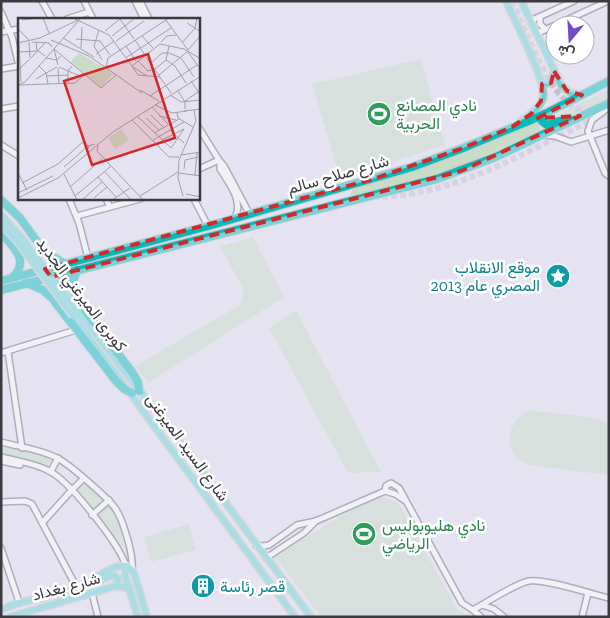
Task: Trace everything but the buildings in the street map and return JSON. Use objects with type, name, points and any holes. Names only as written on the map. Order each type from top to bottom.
[{"type":"highway","name":"شارع صلاح سالم","points":[[1,281],[208,226],[342,188],[437,158],[545,114],[609,81]]},
{"type":"highway","name":"شارع صلاح سالم","points":[[1,290],[413,186],[490,160],[580,116],[609,105]]},
{"type":"highway","points":[[545,114],[542,121],[547,125],[580,116]]},
{"type":"highway","points":[[342,188],[346,202]]},
{"type":"highway","points":[[1,200],[20,218],[48,254],[64,264]]},
{"type":"highway","points":[[1,234],[23,256],[31,255],[37,250],[38,242]]},
{"type":"highway","points":[[12,278],[18,273],[21,265],[19,253]]},
{"type":"highway","points":[[60,309],[67,301],[76,299],[72,287],[77,270]]},
{"type":"highway","name":"شارع السيد الميرغنى","points":[[27,283],[38,287],[48,294],[116,381],[138,394]]},
{"type":"highway","name":"شارع السيد الميرغنى","points":[[76,299],[135,375],[138,383],[138,394]]},
{"type":"main road","points":[[506,1],[542,84],[543,94],[539,105],[531,114],[512,127]]},
{"type":"main road","points":[[521,1],[554,72],[567,91],[574,95],[582,95]]},
{"type":"main road","points":[[542,84],[549,83],[554,72]]},
{"type":"main road","name":"كوبرى الميرغني الجديد","points":[[1,215],[21,237],[138,394]]},
{"type":"main road","name":"كوبرى الميرغني الجديد","points":[[1,224],[138,394]]},
{"type":"main road","name":"شارع السيد الميرغنى","points":[[138,394],[138,402],[295,617]]},
{"type":"main road","name":"شارع السيد الميرغنى","points":[[138,394],[183,446],[309,616]]},
{"type":"main road","points":[[123,566],[134,572],[147,617]]},
{"type":"main road","points":[[123,566],[138,617]]},
{"type":"main road","name":"شارع بغداد","points":[[1,610],[20,602],[76,588],[92,581],[108,570],[123,566]]},
{"type":"main road","points":[[125,576],[134,572]]},
{"type":"main road","points":[[92,581],[98,581],[113,575],[118,579],[116,586]]},
{"type":"main road","name":"شارع بغداد","points":[[10,617],[116,586],[130,588]]},
{"type":"street","points":[[42,1],[51,18]]},
{"type":"street","points":[[84,1],[93,18]]},
{"type":"street","points":[[135,1],[144,18]]},
{"type":"street","points":[[140,1],[148,18]]},
{"type":"street","points":[[530,21],[574,1]]},
{"type":"street","points":[[576,15],[608,1]]},
{"type":"street","points":[[1,12],[10,31],[18,62]]},
{"type":"street","points":[[70,18],[90,12]]},
{"type":"street","points":[[536,34],[545,29],[540,24],[540,17]]},
{"type":"street","points":[[1,32],[18,29]]},
{"type":"street","points":[[1,69],[18,66]]},
{"type":"street","points":[[609,105],[591,122],[588,131],[605,173],[609,176]]},
{"type":"street","points":[[1,108],[18,106]]},
{"type":"street","points":[[200,130],[219,162],[224,166],[249,213]]},
{"type":"street","points":[[541,135],[555,136],[571,142],[609,130]]},
{"type":"street","points":[[1,145],[18,155]]},
{"type":"street","points":[[200,169],[219,162]]},
{"type":"street","points":[[219,162],[220,169],[238,204],[239,209],[236,217]]},
{"type":"street","points":[[69,200],[77,216],[88,258]]},
{"type":"street","points":[[106,200],[110,207]]},
{"type":"street","points":[[77,216],[136,200]]},
{"type":"street","points":[[195,200],[208,226]]},
{"type":"street","points":[[1,354],[76,330]]},
{"type":"street","points":[[8,352],[22,448]]},
{"type":"street","points":[[1,442],[58,458],[109,500],[121,518],[134,572]]},
{"type":"street","points":[[1,457],[50,471],[71,490],[92,515],[120,552],[123,566]]},
{"type":"street","points":[[50,471],[58,458]]},
{"type":"street","points":[[1,461],[48,474],[71,490],[117,554],[123,566]]},
{"type":"street","points":[[43,522],[83,479]]},
{"type":"street","points":[[385,491],[386,486],[389,483],[393,483],[395,491],[407,504],[462,604],[474,610],[481,617]]},
{"type":"street","points":[[256,544],[267,546],[295,526],[316,521],[385,491],[395,491]]},
{"type":"street","points":[[92,515],[109,500]]},
{"type":"street","points":[[1,502],[29,502],[43,522],[76,588]]},
{"type":"street","points":[[266,558],[304,532],[316,521]]},
{"type":"street","points":[[1,548],[20,602]]},
{"type":"street","points":[[120,552],[129,549]]},
{"type":"street","points":[[474,610],[521,583],[532,580],[609,598]]},
{"type":"street","points":[[92,593],[98,617]]},
{"type":"street","points":[[582,617],[588,593]]},
{"type":"street","points":[[482,605],[494,609],[504,617]]},
{"type":"highlighted area","points":[[554,71],[567,91],[582,95],[538,118],[580,116],[461,171],[51,277],[45,269],[373,179],[463,148],[512,127],[531,114],[541,101],[542,84],[551,83]]},
{"type":"green space","name":"نادي المصانع الحربية","points":[[421,59],[445,145],[340,178],[312,84]]},
{"type":"green space","points":[[609,89],[609,99],[549,124],[546,120]]},
{"type":"green space","points":[[537,121],[541,131],[456,169],[411,184],[355,197],[350,194],[353,189],[492,141]]},
{"type":"green space","points":[[253,237],[284,297],[148,383],[135,366],[240,305],[244,291],[220,246]]},
{"type":"green space","points":[[296,310],[381,472],[348,473],[269,328]]},
{"type":"green space","points":[[528,410],[597,418],[609,425],[609,466],[606,469],[608,470],[607,475],[528,465],[516,457],[509,444],[511,429],[517,419]]},
{"type":"green space","points":[[1,444],[50,457],[51,462],[47,465],[1,453]]},
{"type":"green space","points":[[83,482],[103,500],[92,509],[76,488]]},
{"type":"green space","name":"نادي هليوبوليس الرياضي","points":[[378,497],[393,500],[400,505],[458,611],[472,617],[321,617],[275,557],[347,512]]},
{"type":"green space","points":[[110,506],[118,518],[124,543],[123,547],[119,546],[98,517],[100,512]]},
{"type":"green space","points":[[189,524],[196,550],[151,562],[144,537]]},
{"type":"tunnel","points":[[512,1],[538,58],[554,87],[569,103],[589,114]]},
{"type":"tunnel","points":[[373,197],[404,195],[435,189],[465,179],[494,168],[609,112]]},
{"type":"place","name":"نادي المصانع الحربية","points":[[379,114]]},
{"type":"place","name":"موقع الانقلاب المصري عام 2013","points":[[558,276]]},
{"type":"place","name":"نادي هليوبوليس الرياضي","points":[[364,534]]},
{"type":"place","name":"قصر رئاسة","points":[[203,586]]}]
